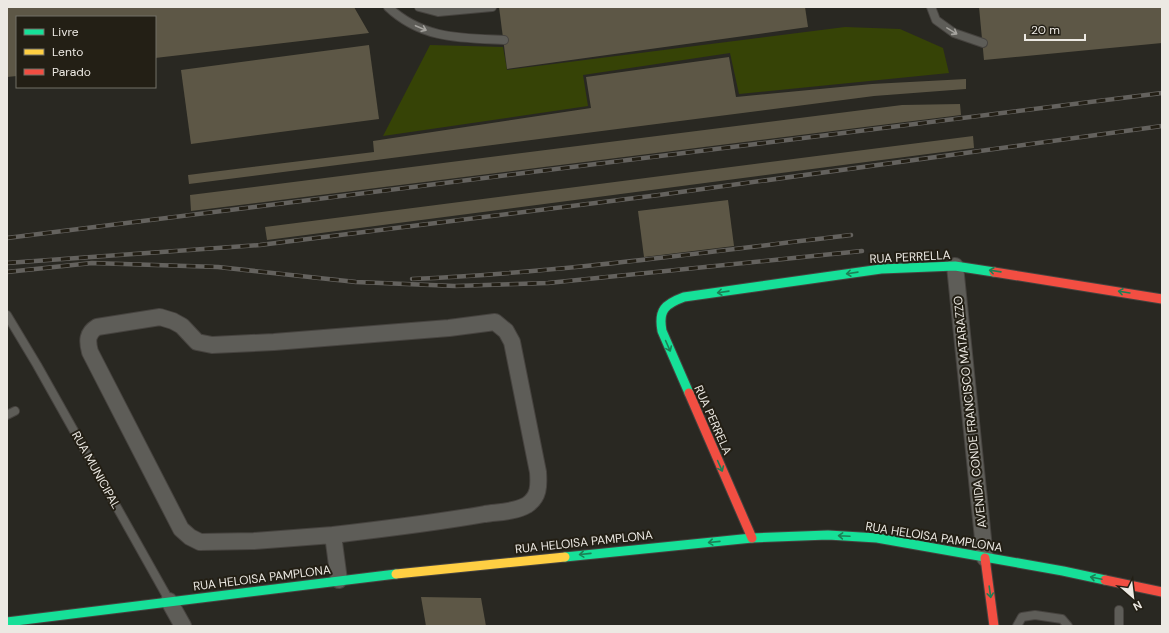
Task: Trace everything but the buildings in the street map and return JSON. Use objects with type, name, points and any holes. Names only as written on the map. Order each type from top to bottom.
[{"type":"street","name":"RUA PERRELLA","points":[[663,309],[668,304],[684,297],[881,269],[955,266],[1162,299]]},
{"type":"street","name":"AVENIDA CONDE FRANCISCO MATARAZZO","points":[[955,266],[985,558]]},
{"type":"street","name":"RUA PERRELA","points":[[663,309],[660,323],[662,331],[752,538]]},
{"type":"street","points":[[160,317],[173,321],[182,326],[197,342],[212,345],[282,342],[449,328],[494,322],[506,331],[512,342],[538,472],[539,486],[536,496],[526,505],[514,509],[468,518],[333,535],[254,541],[200,542],[190,537],[181,529],[90,352],[88,338],[90,332],[97,326],[160,317]]},
{"type":"street","points":[[333,535],[339,580]]},
{"type":"street","name":"RUA HELOISA PAMPLONA","points":[[7,622],[429,570],[752,538],[828,535],[877,538],[1063,571],[1162,592]]},
{"type":"street","points":[[985,558],[994,626]]},
{"type":"street","name":"RUA MUNICIPAL","points":[[169,601],[183,626]]},
{"type":"lane","points":[[388,7],[399,17],[421,29],[443,36],[504,40]]},
{"type":"lane","points":[[419,7],[438,12],[492,7]]},
{"type":"lane","points":[[931,7],[936,20],[954,33],[983,42]]},
{"type":"lane","name":"RUA MUNICIPAL","points":[[7,315],[37,364],[169,601]]},
{"type":"lane","points":[[7,415],[15,411]]},
{"type":"lane","points":[[1119,610],[1119,626]]},
{"type":"lane","points":[[1017,626],[1022,617],[1035,615],[1062,619],[1068,626]]},
{"type":"green space","points":[[845,27],[900,29],[943,48],[949,73],[739,94],[730,53],[583,75],[588,106],[383,136],[430,45],[503,47],[507,70]]},
{"type":"railway","points":[[7,238],[1162,93]]},
{"type":"railway","points":[[7,263],[260,245],[659,195],[1162,126]]},
{"type":"railway","points":[[412,279],[577,267],[851,235]]},
{"type":"railway","points":[[7,272],[92,263],[218,267],[356,282],[455,286],[548,283],[862,251]]},
{"type":"traffic: fast","points":[[689,393],[662,331],[661,324],[664,309],[672,302],[684,297],[881,269],[955,266],[994,272]]},
{"type":"traffic: fast","points":[[565,557],[752,538],[828,535],[877,538],[1063,571],[1105,580]]},
{"type":"traffic: fast","points":[[7,622],[396,574]]},
{"type":"traffic: slow","points":[[396,574],[565,557]]},
{"type":"traffic: jam","points":[[994,272],[1162,299]]},
{"type":"traffic: jam","points":[[689,393],[752,538]]},
{"type":"traffic: jam","points":[[985,558],[994,626]]},
{"type":"traffic: jam","points":[[1105,580],[1162,592]]}]
